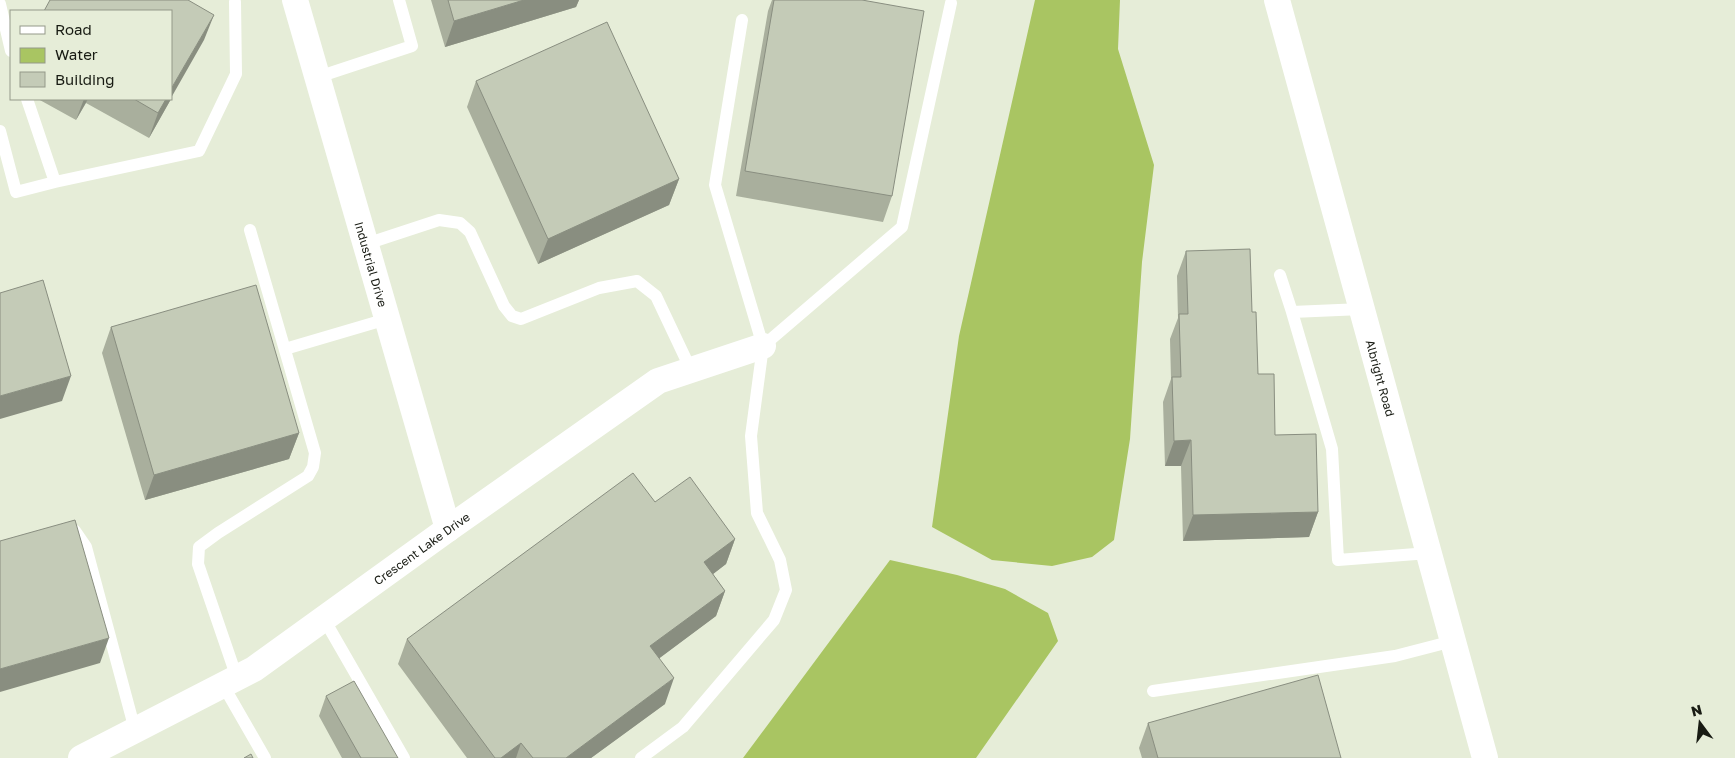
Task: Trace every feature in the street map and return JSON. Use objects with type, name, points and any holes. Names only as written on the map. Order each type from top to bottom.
[{"type":"street","name":"Albright Road","points":[[1278,0],[1485,758]]},
{"type":"street","name":"Industrial Drive","points":[[298,1],[318,77],[448,529]]},
{"type":"street","name":"Crescent Lake Drive","points":[[80,758],[254,669],[658,381],[763,346]]},
{"type":"lane","points":[[318,77],[412,46],[399,0]]},
{"type":"lane","points":[[0,131],[16,192],[199,151],[236,74],[236,1]]},
{"type":"lane","points":[[763,346],[902,227],[951,3]]},
{"type":"lane","points":[[0,4],[10,47]]},
{"type":"lane","points":[[641,758],[683,727],[774,620],[786,590],[780,560],[757,513],[751,436],[763,346],[715,186],[742,20]]},
{"type":"lane","points":[[27,100],[55,182]]},
{"type":"lane","points":[[366,244],[439,220],[460,224],[470,232],[504,306],[512,316],[521,319],[599,288],[637,281],[656,296],[691,370]]},
{"type":"lane","points":[[250,230],[316,453],[313,467],[308,476],[218,533],[199,548],[198,564],[230,682],[265,758]]},
{"type":"lane","points":[[1280,275],[1332,449],[1338,560],[1429,554]]},
{"type":"lane","points":[[1292,312],[1362,309]]},
{"type":"lane","points":[[285,348],[387,319]]},
{"type":"lane","points":[[57,527],[75,531],[86,547],[135,730]]},
{"type":"lane","points":[[324,619],[404,758]]},
{"type":"lane","points":[[1153,692],[1395,656],[1453,640]]},
{"type":"water","points":[[1035,0],[1120,0],[1118,49],[1154,165],[1142,262],[1130,439],[1114,540],[1092,557],[1052,566],[992,560],[932,527],[959,336]]},
{"type":"water","points":[[890,560],[957,575],[1005,589],[1048,613],[1058,641],[976,758],[743,758]]},
{"type":"building","points":[[50,0],[188,0],[214,15],[172,87],[172,10],[45,10]]},
{"type":"building","points":[[448,0],[524,0],[454,21]]},
{"type":"building","points":[[774,0],[862,0],[924,11],[892,196],[745,171]]},
{"type":"building","points":[[607,22],[679,179],[548,239],[476,81]]},
{"type":"building","points":[[136,100],[165,100],[158,113]]},
{"type":"building","points":[[1250,249],[1252,312],[1256,312],[1258,374],[1274,374],[1275,435],[1316,434],[1318,512],[1193,515],[1191,440],[1174,441],[1172,377],[1181,377],[1179,314],[1188,314],[1186,251]]},
{"type":"building","points":[[43,280],[71,376],[0,396],[0,293]]},
{"type":"building","points":[[256,285],[299,433],[154,475],[111,327]]},
{"type":"building","points":[[633,473],[655,502],[690,477],[735,539],[704,562],[725,591],[650,646],[674,678],[566,758],[533,758],[521,743],[501,758],[495,758],[407,639]]},
{"type":"building","points":[[75,520],[109,638],[0,669],[0,541]]},
{"type":"building","points":[[1318,675],[1341,758],[1158,758],[1148,723]]},
{"type":"building","points":[[354,681],[398,758],[361,758],[326,696]]},
{"type":"building","points":[[251,754],[253,758],[244,758]]}]
